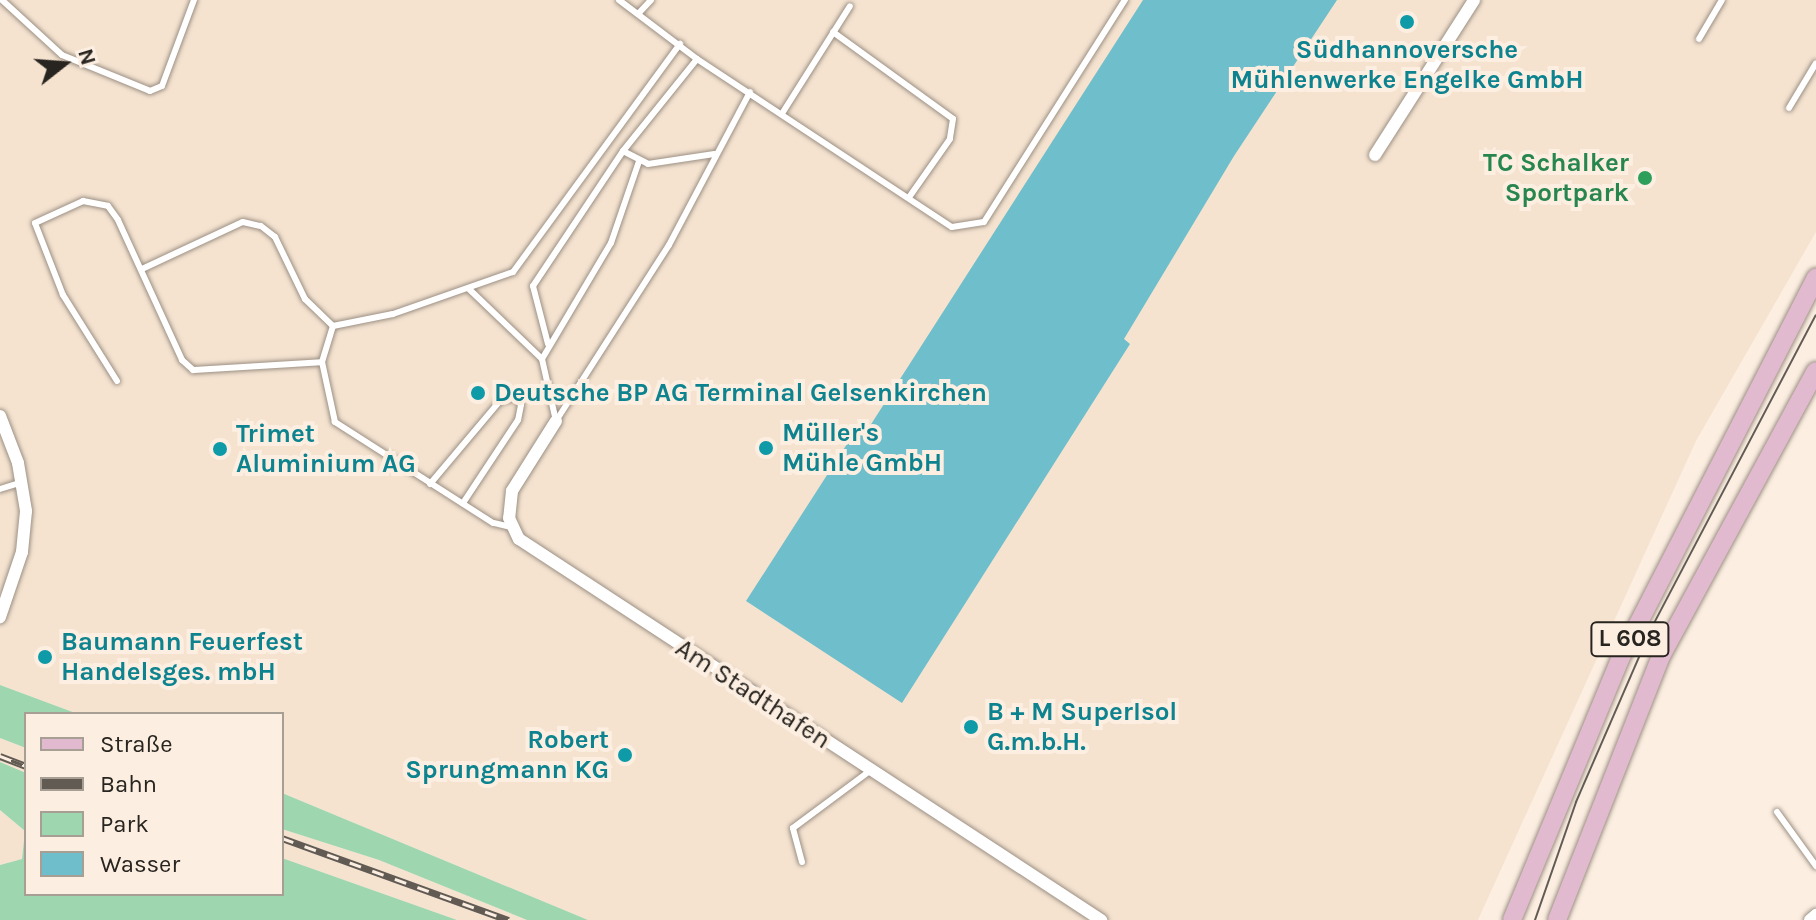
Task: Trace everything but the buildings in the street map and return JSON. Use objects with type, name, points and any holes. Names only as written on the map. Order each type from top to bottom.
[{"type":"main road","name":"L 608","points":[[1512,920],[1620,659],[1816,277]]},
{"type":"main road","name":"L 608","points":[[1557,920],[1661,656],[1816,371]]},
{"type":"street","points":[[1375,155],[1474,0]]},
{"type":"street","points":[[0,416],[23,482],[25,532],[0,617]]},
{"type":"street","points":[[511,527],[512,491],[556,421]]},
{"type":"street","name":"Am Stadthafen","points":[[511,527],[535,552],[1101,920]]},
{"type":"street","points":[[1810,920],[1816,915]]},
{"type":"lane","points":[[2,0],[62,55],[150,91],[162,86],[194,0]]},
{"type":"lane","points":[[619,0],[697,59],[783,112],[952,227],[984,222],[1125,0]]},
{"type":"lane","points":[[638,14],[651,0]]},
{"type":"lane","points":[[1699,39],[1722,0]]},
{"type":"lane","points":[[783,112],[850,6]]},
{"type":"lane","points":[[833,32],[953,119],[950,139],[910,196]]},
{"type":"lane","points":[[333,326],[380,318],[513,272],[680,44]]},
{"type":"lane","points":[[548,344],[533,286],[623,151],[697,59]]},
{"type":"lane","points":[[1789,108],[1816,63]]},
{"type":"lane","points":[[556,421],[669,245],[714,154],[750,92]]},
{"type":"lane","points":[[623,151],[639,161],[714,154]]},
{"type":"lane","points":[[542,359],[548,344],[611,243],[639,161]]},
{"type":"lane","points":[[117,381],[63,295],[35,223],[95,200],[108,206],[118,220],[182,360],[193,370],[322,362]]},
{"type":"lane","points":[[142,269],[243,222],[261,226],[275,237],[305,299],[333,326]]},
{"type":"lane","points":[[469,289],[542,359],[556,421]]},
{"type":"lane","points":[[333,326],[322,362],[335,422],[493,523],[511,527]]},
{"type":"lane","points":[[430,484],[500,401],[516,397],[521,405],[518,420],[463,503]]},
{"type":"lane","points":[[0,489],[23,482]]},
{"type":"lane","points":[[802,862],[793,828],[871,770]]},
{"type":"lane","points":[[1777,812],[1816,866]]},
{"type":"shaded area","points":[[0,0],[1816,0],[1816,232],[1696,441],[1478,920],[588,920],[284,794],[284,712],[73,712],[0,685]]},
{"type":"shaded area","points":[[0,738],[24,747],[24,772],[0,762]]},
{"type":"shaded area","points":[[0,810],[24,830],[24,840],[22,859],[0,865]]},
{"type":"shaded area","points":[[284,830],[379,860],[527,920],[457,920],[284,859]]},
{"type":"green space","points":[[0,685],[73,712],[24,712],[24,747],[0,738]]},
{"type":"green space","points":[[0,762],[24,772],[24,830],[0,810]]},
{"type":"green space","points":[[284,794],[588,920],[527,920],[379,860],[284,830]]},
{"type":"green space","points":[[24,840],[24,896],[284,896],[284,859],[457,920],[0,920],[0,865],[22,859]]},
{"type":"water","points":[[1143,0],[1337,0],[1234,156],[1124,339],[1130,344],[902,703],[746,601],[856,430],[868,429]]},
{"type":"tram line","points":[[1535,920],[1576,802],[1652,627],[1816,315]]},
{"type":"railway","points":[[0,756],[24,765]]},
{"type":"railway","points":[[284,839],[509,920]]},
{"type":"place","name":"Südhannoversche Mühlenwerke Engelke GmbH","points":[[1407,22]]},
{"type":"place","name":"TC Schalker Sportpark","points":[[1645,178]]},
{"type":"place","name":"Deutsche BP AG Terminal Gelsenkirchen","points":[[478,393]]},
{"type":"place","name":"Müller's Mühle GmbH","points":[[766,448]]},
{"type":"place","name":"Trimet Aluminium AG","points":[[220,449]]},
{"type":"place","name":"Baumann Feuerfest Handelsges. mbH","points":[[45,657]]},
{"type":"place","name":"B + M SuperIsol G.m.b.H.","points":[[971,727]]},
{"type":"place","name":"Robert Sprungmann KG","points":[[625,755]]}]
